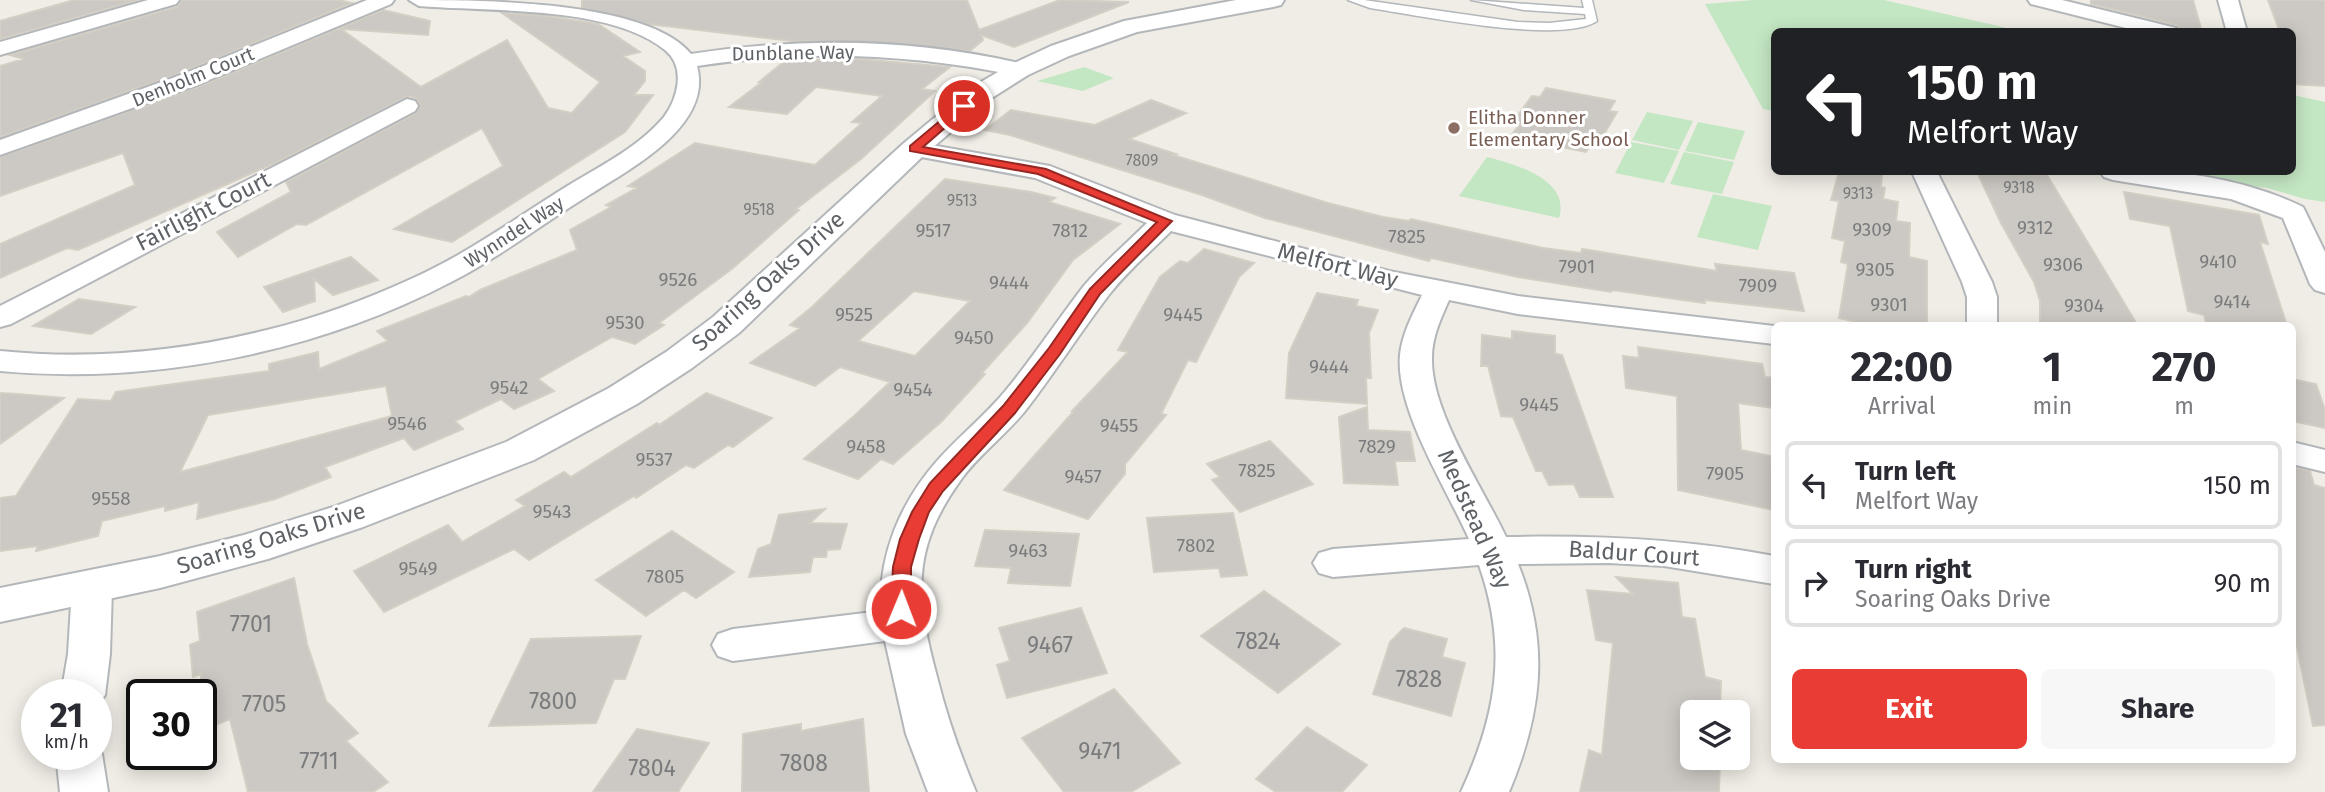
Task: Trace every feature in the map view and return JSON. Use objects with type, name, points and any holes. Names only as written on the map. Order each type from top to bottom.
[{"type":"street","points":[[0,50],[169,0]]},
{"type":"street","name":"Denholm Court","points":[[0,148],[189,80],[384,0]]},
{"type":"street","points":[[419,0],[553,9],[611,19],[641,28],[664,40],[686,61]]},
{"type":"street","name":"Soaring Oaks Drive","points":[[0,605],[92,588],[252,548],[348,517],[520,451],[591,415],[679,360],[726,325],[914,149],[978,95],[1013,74],[1060,51],[1132,26],[1273,0]]},
{"type":"street","points":[[2038,0],[2153,28]]},
{"type":"street","points":[[2228,0],[2236,28]]},
{"type":"street","name":"Dunblane Way","points":[[686,61],[770,50],[901,54],[912,59],[1013,74]]},
{"type":"street","name":"Wynndel Way","points":[[0,361],[79,366],[192,355],[308,329],[421,286],[475,258],[648,144],[672,121],[686,99],[690,79],[686,61]]},
{"type":"street","name":"Fairlight Court","points":[[0,318],[407,106]]},
{"type":"street","name":"Melfort Way","points":[[914,149],[1041,171],[1165,221],[1439,290],[1557,310],[1771,335]]},
{"type":"street","points":[[1925,175],[1978,282],[1982,297],[1982,322]]},
{"type":"street","points":[[2130,175],[2258,198],[2286,208],[2294,214],[2325,285]]},
{"type":"street","points":[[953,792],[929,734],[902,624],[902,567],[920,512],[936,487],[1009,409],[1055,351],[1095,292],[1165,221]]},
{"type":"street","name":"Medstead Way","points":[[1439,290],[1419,338],[1417,376],[1429,417],[1493,550],[1513,608],[1518,669],[1507,734],[1485,792]]},
{"type":"street","points":[[2296,454],[2325,461]]},
{"type":"street","name":"Baldur Court","points":[[1333,563],[1493,550],[1574,547],[1664,552],[1771,570]]},
{"type":"street","points":[[85,679],[92,588]]},
{"type":"street","points":[[733,645],[902,624]]},
{"type":"street","points":[[81,770],[84,792]]},
{"type":"lane","points":[[1353,0],[1370,5],[1551,28],[1584,25],[1592,21],[1589,6],[1524,7],[1476,0]]},
{"type":"lane","points":[[1370,5],[1382,0]]},
{"type":"green space","points":[[1753,0],[1884,0],[2007,28],[1771,28],[1771,110],[1763,109],[1705,4]]},
{"type":"green space","points":[[1084,67],[1114,78],[1083,91],[1037,81]]},
{"type":"green space","points":[[2296,96],[2325,102],[2325,202],[2267,188],[2173,175],[2296,175]]},
{"type":"green space","points":[[1647,112],[1693,121],[1679,150],[1632,140]]},
{"type":"green space","points":[[1698,122],[1745,131],[1734,160],[1685,151]]},
{"type":"green space","points":[[1631,142],[1679,151],[1664,183],[1615,173]]},
{"type":"green space","points":[[1684,152],[1734,162],[1722,194],[1670,184]]},
{"type":"green space","points":[[1487,157],[1525,169],[1549,183],[1557,193],[1560,204],[1559,218],[1459,196]]},
{"type":"green space","points":[[1713,194],[1772,206],[1758,250],[1697,237]]},
{"type":"building","points":[[74,0],[138,0],[0,39],[0,21]]},
{"type":"building","points":[[182,0],[338,0],[352,3],[180,73],[0,137],[0,66],[24,59],[10,55],[177,7]]},
{"type":"building","points":[[582,0],[967,0],[979,30],[1060,0],[1129,2],[1014,47],[981,35],[983,40],[970,51],[902,43],[792,41],[648,24],[582,8]]},
{"type":"building","points":[[2091,0],[2193,0],[2201,28],[2179,28],[2177,25],[2091,4]]},
{"type":"building","points":[[2268,0],[2325,0],[2325,86],[2296,84],[2296,28],[2278,28]]},
{"type":"building","points":[[383,10],[430,21],[428,35],[341,29],[421,87],[507,40],[548,108],[572,113],[600,82],[502,13],[547,16],[598,24],[640,52],[623,56],[645,71],[645,81],[634,95],[653,95],[625,132],[452,242],[394,229],[503,166],[482,128],[306,225],[297,224],[238,257],[217,232],[291,192],[286,182],[416,113],[420,105],[416,98],[408,96],[277,162],[78,250],[67,248],[0,278],[0,244],[135,185],[123,153],[0,196],[0,157],[198,87]]},
{"type":"building","points":[[859,59],[950,67],[922,89],[935,91],[861,159],[796,209],[799,210],[733,268],[659,323],[664,325],[635,344],[612,337],[538,379],[554,391],[514,409],[501,399],[455,421],[463,429],[414,450],[404,438],[325,467],[331,477],[275,499],[197,519],[199,502],[165,511],[165,506],[102,521],[98,536],[36,551],[38,546],[0,551],[0,498],[16,496],[78,399],[111,401],[116,392],[269,371],[269,364],[318,352],[319,369],[388,341],[377,331],[469,297],[577,250],[570,230],[611,207],[606,205],[637,188],[628,186],[695,143],[815,165],[862,123],[852,122],[882,96],[816,87],[787,114],[729,107],[786,60]],"holes":[[[386,386],[392,416],[180,472],[208,415]]]},
{"type":"building","points":[[1546,88],[1615,101],[1609,111],[1617,112],[1600,141],[1594,139],[1586,152],[1510,137],[1519,125],[1512,123],[1532,96],[1540,97]]},
{"type":"building","points":[[1151,100],[1186,113],[1129,139],[1176,154],[1173,155],[1328,203],[1383,217],[1409,221],[1411,219],[1543,248],[1581,253],[1582,249],[1717,271],[1715,264],[1794,273],[1804,311],[1611,292],[1518,277],[1431,258],[1429,261],[1265,218],[1202,195],[1010,135],[985,130],[1011,110],[1095,125]]},
{"type":"building","points":[[1838,175],[1882,175],[1881,187],[1885,188],[1883,199],[1898,202],[1896,221],[1910,223],[1909,257],[1927,261],[1927,322],[1856,322],[1839,318],[1848,264],[1841,262],[1845,241],[1832,238],[1839,201],[1831,200]]},
{"type":"building","points":[[1978,175],[2047,175],[2136,322],[2040,322],[2040,301],[2034,282]]},
{"type":"building","points":[[945,179],[1055,198],[1049,202],[1120,224],[1073,260],[1027,323],[942,421],[893,464],[881,459],[858,479],[804,459],[890,382],[840,367],[815,386],[750,363],[800,328],[790,325]],"holes":[[[914,291],[970,301],[915,356],[858,341]]]},
{"type":"building","points":[[2124,192],[2259,215],[2268,244],[2260,242],[2286,322],[2206,322],[2204,315],[2188,311],[2170,226],[2130,219]]},
{"type":"building","points":[[1204,249],[1254,263],[1239,277],[1196,362],[1188,360],[1161,414],[1166,415],[1125,464],[1125,474],[1088,519],[1004,490],[1072,411],[1128,352],[1118,350],[1160,277],[1180,261],[1188,263]]},
{"type":"building","points":[[351,257],[378,280],[333,295],[314,279],[315,301],[283,312],[264,287]]},
{"type":"building","points":[[1317,293],[1358,300],[1356,306],[1378,310],[1369,333],[1371,378],[1366,378],[1367,404],[1286,398],[1289,353]]},
{"type":"building","points":[[79,299],[135,307],[91,334],[33,326]]},
{"type":"building","points":[[1512,331],[1555,336],[1555,354],[1562,355],[1613,497],[1580,497],[1574,484],[1549,485],[1542,471],[1536,471],[1513,417],[1501,416],[1488,366],[1481,366],[1482,335],[1512,339]]},
{"type":"building","points":[[1638,347],[1762,364],[1765,377],[1771,378],[1771,408],[1738,403],[1741,450],[1771,456],[1771,509],[1678,490],[1677,396],[1626,388],[1623,356],[1639,358]]},
{"type":"building","points":[[2296,380],[2316,384],[2325,410],[2325,428],[2296,422]]},
{"type":"building","points":[[0,393],[18,394],[64,398],[0,444]]},
{"type":"building","points":[[706,393],[772,418],[733,447],[728,445],[694,468],[686,465],[636,498],[634,496],[529,560],[514,549],[384,612],[354,571],[448,525],[462,542],[525,506],[516,500],[564,472],[571,477],[657,423],[659,425]]},
{"type":"building","points":[[1367,407],[1368,430],[1410,432],[1415,461],[1395,461],[1398,485],[1344,483],[1339,417]]},
{"type":"building","points":[[1270,441],[1313,484],[1240,512],[1212,480],[1220,477],[1207,464]]},
{"type":"building","points":[[2296,468],[2310,471],[2314,485],[2325,488],[2325,725],[2313,726],[2296,643]]},
{"type":"building","points":[[825,509],[810,523],[847,524],[840,549],[827,550],[826,557],[813,557],[810,572],[749,577],[758,549],[771,544],[779,515]]},
{"type":"building","points":[[1233,513],[1247,575],[1221,577],[1219,568],[1154,572],[1147,518]]},
{"type":"building","points":[[985,530],[1079,534],[1070,586],[1008,583],[1011,568],[975,566]]},
{"type":"building","points":[[672,531],[734,572],[696,598],[684,590],[646,616],[596,580]]},
{"type":"building","points":[[1616,577],[1678,583],[1682,617],[1695,619],[1705,677],[1721,681],[1720,700],[1680,700],[1680,770],[1720,770],[1719,792],[1580,792],[1589,750],[1602,755],[1613,643],[1596,640],[1587,590],[1633,594]]},
{"type":"building","points":[[294,578],[307,644],[326,701],[358,733],[346,741],[388,782],[373,792],[248,792],[230,719],[217,724],[217,679],[201,679],[201,674],[193,677],[190,645],[200,641],[197,612]]},
{"type":"building","points":[[1264,591],[1340,644],[1278,693],[1201,636]]},
{"type":"building","points":[[1081,608],[1107,673],[1007,698],[997,665],[1010,661],[999,628]]},
{"type":"building","points":[[1404,628],[1447,639],[1442,657],[1465,663],[1451,716],[1373,694],[1390,642]]},
{"type":"building","points":[[641,636],[625,679],[614,679],[596,723],[489,726],[531,639]]},
{"type":"building","points":[[1114,689],[1180,763],[1131,792],[1064,792],[1022,738]]},
{"type":"building","points":[[863,719],[869,792],[742,792],[743,734],[801,724],[801,731]]},
{"type":"building","points":[[1307,727],[1367,765],[1342,792],[1276,792],[1256,779]]},
{"type":"building","points":[[637,729],[709,743],[678,792],[593,792]]},
{"type":"place","name":"Elitha Donner Elementary School","points":[[1454,128]]},
{"type":"route","points":[[901,609],[902,567],[909,539],[920,512],[936,487],[948,471],[1009,409],[1055,351],[1095,292],[1165,221],[1041,171],[914,149],[964,106]]}]
